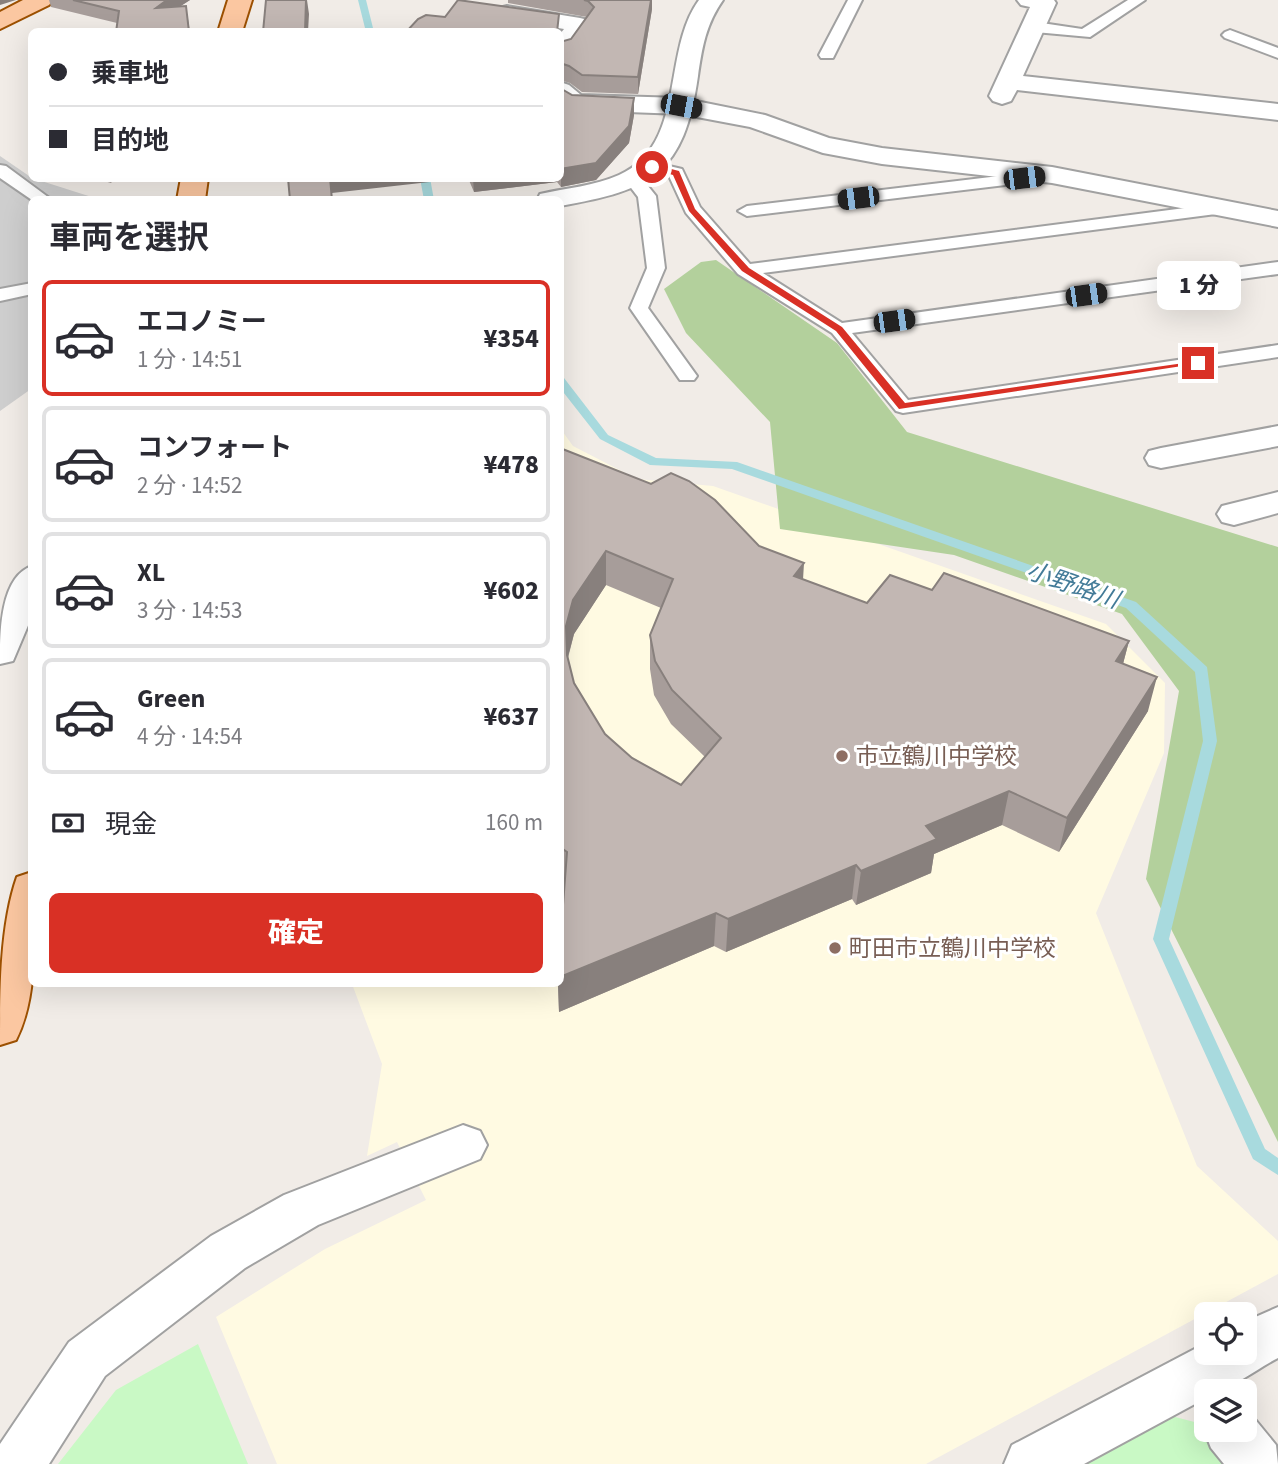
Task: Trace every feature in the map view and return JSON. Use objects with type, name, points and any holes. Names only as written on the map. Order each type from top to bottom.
[{"type":"main road","points":[[0,22],[41,0]]},
{"type":"main road","points":[[231,28],[240,0]]},
{"type":"main road","points":[[0,1027],[23,963],[28,921]]},
{"type":"street","points":[[564,197],[614,187],[643,173],[665,149],[681,106],[690,41],[700,14],[711,0]]},
{"type":"street","points":[[1028,0],[1044,3],[1006,89],[1278,113]]},
{"type":"street","points":[[479,8],[580,25],[564,44]]},
{"type":"street","points":[[564,94],[574,103],[681,106],[756,120],[823,145],[882,156],[1052,175],[1278,219]]},
{"type":"street","points":[[1161,458],[1278,436]]},
{"type":"street","points":[[1234,514],[1278,502]]},
{"type":"street","points":[[0,652],[28,582]]},
{"type":"street","points":[[18,1464],[87,1359],[228,1252],[301,1210],[463,1145]]},
{"type":"street","points":[[1257,1342],[1278,1331]]},
{"type":"street","points":[[1209,1379],[1225,1365]]},
{"type":"street","points":[[1031,1464],[1194,1391]]},
{"type":"street","points":[[1240,1442],[1257,1464]]},
{"type":"lane","points":[[827,55],[855,0]]},
{"type":"lane","points":[[1035,27],[1084,34],[1138,0]]},
{"type":"lane","points":[[1230,35],[1278,53]]},
{"type":"lane","points":[[0,170],[38,196]]},
{"type":"lane","points":[[687,376],[639,308],[656,268],[643,173],[676,173],[692,209],[746,270],[839,329],[903,407],[1278,351]]},
{"type":"lane","points":[[747,211],[1052,175]]},
{"type":"lane","points":[[746,270],[1216,209]]},
{"type":"lane","points":[[839,329],[1278,268]]},
{"type":"lane","points":[[0,295],[28,289]]},
{"type":"shaded area","points":[[0,156],[28,175],[28,182],[45,182],[89,196],[28,196],[28,391],[0,411]]},
{"type":"shaded area","name":"町田市立鶴川中学校","points":[[564,434],[573,446],[637,479],[713,486],[1106,624],[1165,683],[1164,753],[1096,913],[1197,1166],[1278,1241],[1278,1274],[1226,1302],[1194,1302],[1194,1319],[926,1464],[277,1464],[216,1317],[325,1249],[426,1200],[397,1142],[367,1156],[382,1064],[353,987],[564,987]]},
{"type":"green space","points":[[716,260],[837,343],[907,432],[1278,547],[1278,1142],[1146,879],[1179,691],[1122,614],[954,555],[780,529],[770,422],[686,333],[664,289],[701,262]]},
{"type":"green space","points":[[198,1344],[248,1464],[58,1464],[116,1390]]},
{"type":"green space","points":[[1156,1412],[1194,1422],[1194,1442],[1218,1442],[1235,1464],[1059,1464]]},
{"type":"building","points":[[73,0],[167,0],[156,8],[186,6],[189,28],[117,28],[119,11]]},
{"type":"building","points":[[266,0],[306,0],[305,28],[263,28]]},
{"type":"building","points":[[458,0],[559,14],[557,28],[410,28],[426,15],[445,17]]},
{"type":"building","points":[[584,0],[651,0],[638,77],[582,75],[564,64],[564,41],[571,39],[594,7]]},
{"type":"building","points":[[564,90],[572,95],[634,98],[629,126],[596,163],[564,168]]},
{"type":"building","points":[[288,182],[330,182],[332,196],[290,196]]},
{"type":"building","points":[[564,450],[651,484],[671,473],[689,481],[715,500],[759,546],[804,563],[794,576],[867,603],[890,575],[932,590],[944,573],[1129,641],[1116,661],[1157,677],[1067,818],[1009,791],[926,826],[937,839],[861,871],[856,865],[728,919],[716,913],[564,975],[567,852],[564,850]],"holes":[[[606,551],[673,579],[650,635],[655,661],[672,690],[721,738],[681,785],[632,758],[605,734],[574,683],[567,655],[566,626],[573,600]]]},
{"type":"waterway","name":"小野路川","points":[[362,0],[369,28]]},
{"type":"waterway","name":"小野路川","points":[[426,182],[428,196]]},
{"type":"waterway","name":"小野路川","points":[[564,385],[604,437],[654,462],[733,465],[1131,605],[1202,670],[1210,741],[1161,939],[1259,1154],[1278,1167]]},
{"type":"place","name":"市立鶴川中学校","points":[[842,756]]},
{"type":"place","name":"町田市立鶴川中学校","points":[[835,948]]},
{"type":"route","points":[[652,167],[676,173],[692,209],[746,270],[839,329],[903,407],[1198,363]]}]
